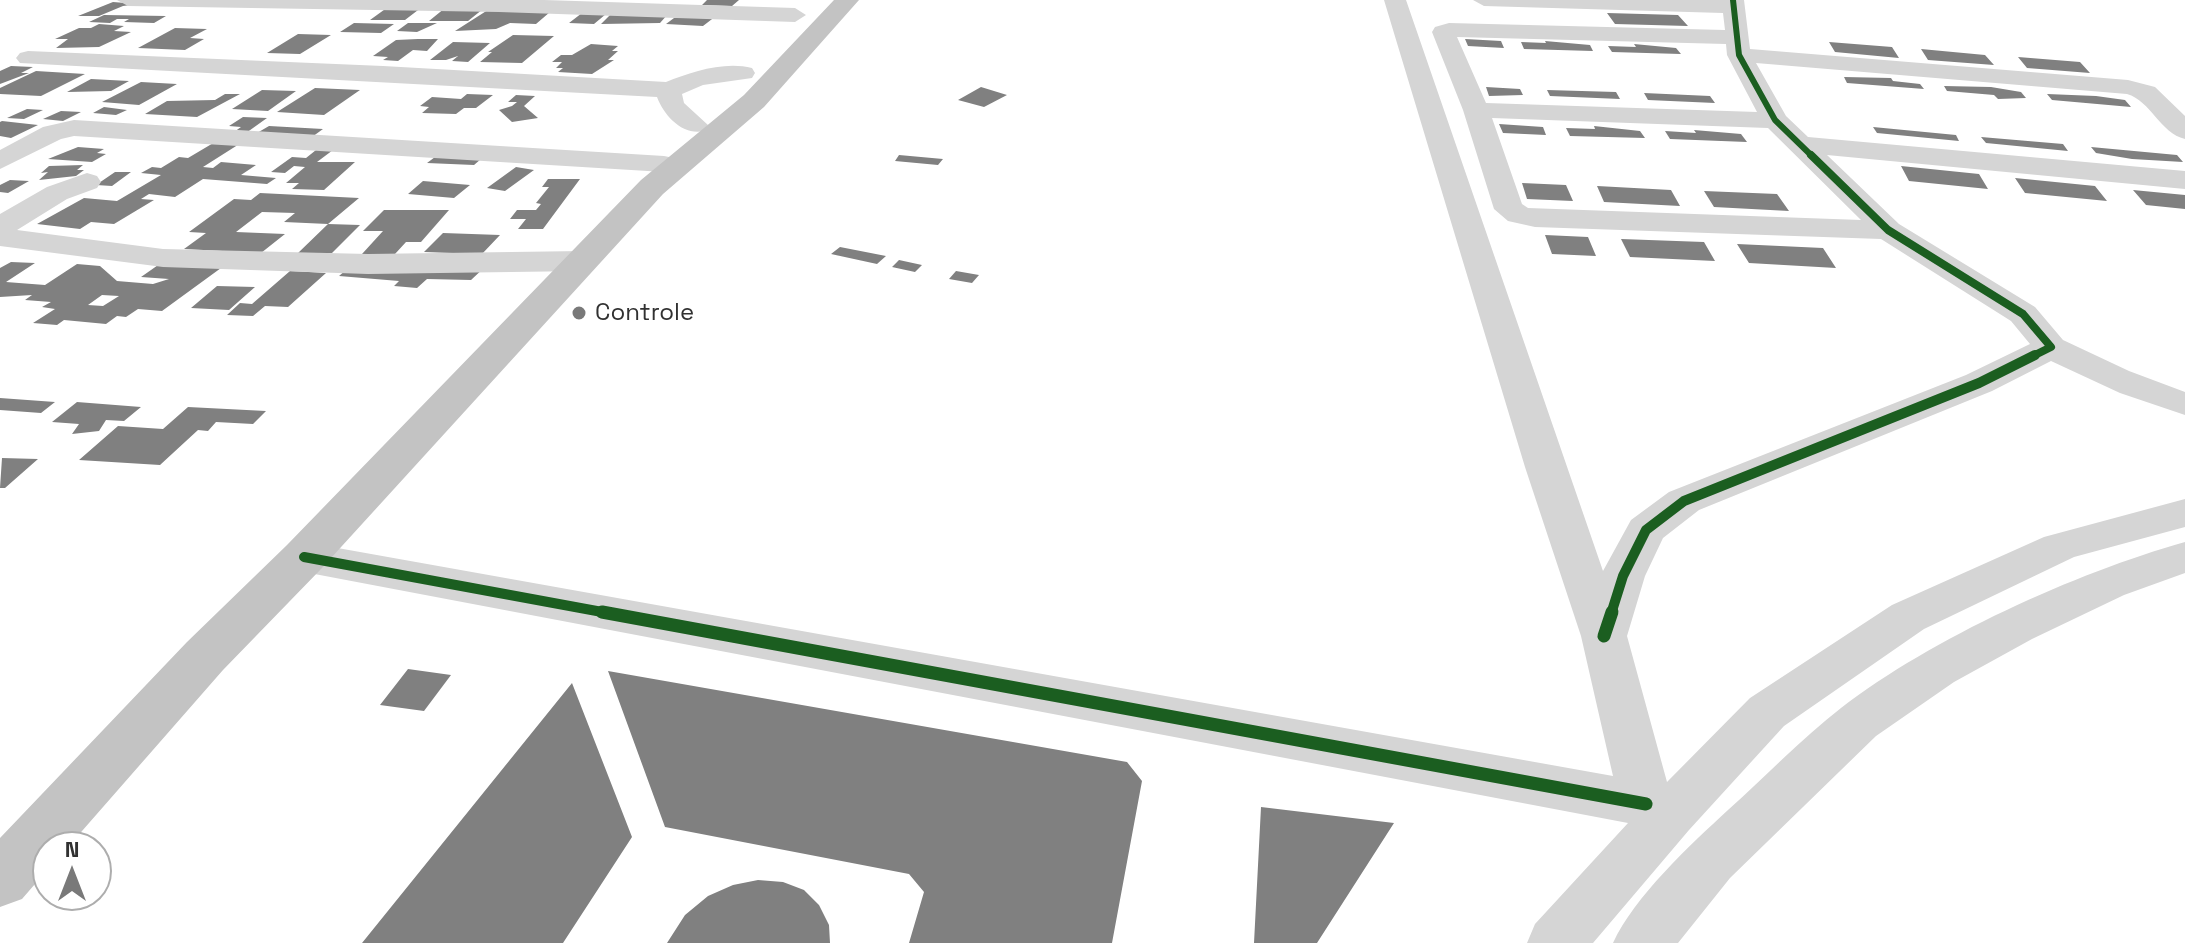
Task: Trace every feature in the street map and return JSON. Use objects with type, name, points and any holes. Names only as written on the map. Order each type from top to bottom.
[{"type":"highway","points":[[658,176],[754,101],[847,0]]},
{"type":"highway","points":[[0,880],[205,656],[304,557],[583,261],[658,176],[695,125],[801,7]]},
{"type":"street","points":[[128,0],[801,7]]},
{"type":"street","points":[[1395,0],[1658,809]]},
{"type":"street","points":[[1484,0],[1735,25],[2128,87],[2146,92],[2185,131]]},
{"type":"street","points":[[1735,25],[1445,31],[1476,110],[1509,209],[1535,218],[1888,230]]},
{"type":"street","points":[[1735,25],[1786,132],[1888,230],[2023,314],[2051,347],[2096,372],[2185,404]]},
{"type":"street","points":[[28,58],[383,73],[669,90],[698,78],[743,73]]},
{"type":"street","points":[[669,90],[669,99],[675,109],[695,125]]},
{"type":"street","points":[[1476,110],[1786,132],[2185,180]]},
{"type":"street","points":[[0,161],[52,133],[74,128],[658,176]]},
{"type":"street","points":[[0,227],[57,193],[87,182]]},
{"type":"street","points":[[0,237],[163,258],[368,264],[583,261]]},
{"type":"street","points":[[1604,636],[1623,576],[1646,530],[1684,501],[1979,383],[2051,347]]},
{"type":"street","points":[[1556,943],[1658,809],[1767,712],[1908,617],[2059,547],[2185,513]]},
{"type":"street","points":[[304,557],[1658,809]]},
{"type":"street","points":[[1642,943],[1710,861],[1858,722],[1937,669],[2016,627],[2108,584],[2185,557]]},
{"type":"building","points":[[707,0],[739,0],[732,6],[702,5]]},
{"type":"building","points":[[113,2],[138,4],[123,6],[99,16],[78,16]]},
{"type":"building","points":[[388,7],[422,7],[405,20],[370,20]]},
{"type":"building","points":[[445,8],[483,9],[468,21],[429,21]]},
{"type":"building","points":[[491,8],[550,12],[536,24],[510,23],[496,29],[455,31]]},
{"type":"building","points":[[582,13],[606,14],[594,24],[569,23]]},
{"type":"building","points":[[612,13],[668,14],[660,23],[601,24]]},
{"type":"building","points":[[1607,13],[1678,15],[1688,26],[1615,24]]},
{"type":"building","points":[[104,15],[166,16],[154,23],[124,22],[129,19],[117,19],[110,23],[89,22]]},
{"type":"building","points":[[716,16],[703,26],[666,24],[674,18]]},
{"type":"building","points":[[354,23],[394,24],[381,33],[340,32]]},
{"type":"building","points":[[408,23],[437,23],[417,32],[397,31]]},
{"type":"building","points":[[99,24],[124,26],[114,31],[131,32],[99,47],[56,48],[68,39],[55,39],[79,28]]},
{"type":"building","points":[[175,28],[207,29],[190,38],[204,39],[185,50],[138,48]]},
{"type":"building","points":[[298,34],[331,35],[300,54],[267,53]]},
{"type":"building","points":[[513,35],[554,36],[522,63],[480,62],[492,52],[488,52]]},
{"type":"building","points":[[438,39],[427,51],[413,50],[398,61],[373,56],[396,40]]},
{"type":"building","points":[[1465,39],[1501,41],[1504,48],[1468,46]]},
{"type":"building","points":[[453,42],[490,43],[468,62],[452,61],[458,56],[430,60]]},
{"type":"building","points":[[1521,42],[1590,45],[1593,51],[1524,49]]},
{"type":"building","points":[[1829,42],[1892,47],[1899,58],[1835,52]]},
{"type":"building","points":[[591,44],[618,46],[612,51],[618,51],[608,60],[614,60],[592,74],[558,72],[563,68],[556,68],[562,62],[552,62],[561,55],[572,55]]},
{"type":"building","points":[[1634,44],[1676,48],[1681,54],[1612,52],[1608,46],[1636,47]]},
{"type":"building","points":[[1921,49],[1985,55],[1994,65],[1928,60]]},
{"type":"building","points":[[2018,57],[2080,62],[2090,73],[2027,68]]},
{"type":"building","points":[[11,66],[33,67],[21,73],[29,73],[0,84],[0,71]]},
{"type":"building","points":[[36,71],[85,74],[41,96],[0,94],[0,88]]},
{"type":"building","points":[[1844,77],[1891,78],[1893,81],[1920,84],[1924,89],[1847,83]]},
{"type":"building","points":[[91,79],[129,81],[111,91],[67,92]]},
{"type":"building","points":[[141,82],[177,84],[139,105],[102,102]]},
{"type":"building","points":[[1944,86],[1991,87],[2021,92],[2026,98],[1998,99],[1994,95],[1947,91]]},
{"type":"building","points":[[981,87],[1007,95],[984,107],[958,100]]},
{"type":"building","points":[[1486,87],[1520,89],[1523,95],[1489,96]]},
{"type":"building","points":[[315,88],[360,90],[324,115],[277,112]]},
{"type":"building","points":[[262,90],[296,91],[268,111],[232,109]]},
{"type":"building","points":[[1547,90],[1616,92],[1620,99],[1550,96]]},
{"type":"building","points":[[1644,93],[1710,96],[1715,103],[1648,100]]},
{"type":"building","points":[[225,94],[240,94],[197,117],[145,114],[167,101],[215,100]]},
{"type":"building","points":[[467,94],[493,95],[476,108],[464,108],[456,114],[422,113],[429,107],[420,106],[432,97],[461,99]]},
{"type":"building","points":[[2047,94],[2125,100],[2131,107],[2052,100]]},
{"type":"building","points":[[516,95],[535,96],[524,106],[538,118],[512,122],[499,110],[517,102],[508,102]]},
{"type":"building","points":[[104,107],[127,110],[116,115],[93,113]]},
{"type":"building","points":[[27,109],[43,110],[24,119],[7,118]]},
{"type":"building","points":[[61,111],[81,112],[63,121],[43,119]]},
{"type":"building","points":[[243,117],[267,118],[246,133],[234,132],[241,127],[229,126]]},
{"type":"building","points":[[0,122],[38,125],[11,138],[0,136]]},
{"type":"building","points":[[1499,124],[1543,127],[1546,135],[1503,133]]},
{"type":"building","points":[[269,126],[323,129],[312,137],[257,133]]},
{"type":"building","points":[[1594,126],[1640,131],[1645,138],[1570,136],[1566,128],[1595,129]]},
{"type":"building","points":[[1873,127],[1956,135],[1959,141],[1877,133]]},
{"type":"building","points":[[1694,130],[1741,134],[1747,142],[1670,139],[1665,131],[1696,133]]},
{"type":"building","points":[[1981,137],[2063,144],[2068,151],[1986,143]]},
{"type":"building","points":[[244,141],[203,167],[213,168],[221,162],[256,165],[241,175],[276,178],[267,184],[203,179],[175,197],[149,194],[141,199],[154,200],[114,224],[91,222],[80,229],[37,224],[84,198],[117,201],[161,175],[141,173],[152,167],[161,168],[179,157],[188,158],[215,142]]},
{"type":"building","points":[[321,146],[337,147],[317,162],[355,162],[324,190],[292,189],[299,183],[286,183],[305,167],[294,166],[285,173],[271,172],[292,157],[306,158]]},
{"type":"building","points":[[78,147],[104,149],[97,153],[106,154],[92,162],[48,159]]},
{"type":"building","points":[[2091,147],[2177,155],[2183,162],[2132,159],[2096,153]]},
{"type":"building","points":[[899,155],[943,159],[938,165],[895,161]]},
{"type":"building","points":[[435,157],[481,159],[474,165],[427,163]]},
{"type":"building","points":[[83,165],[77,170],[84,170],[76,176],[39,180],[48,172],[41,173],[49,166]]},
{"type":"building","points":[[1901,166],[1979,174],[1988,189],[1909,181]]},
{"type":"building","points":[[516,167],[534,170],[505,191],[487,188]]},
{"type":"building","points":[[115,172],[131,172],[112,186],[96,185]]},
{"type":"building","points":[[2015,178],[2095,186],[2107,201],[2025,193]]},
{"type":"building","points":[[548,179],[580,179],[543,229],[518,229],[526,219],[510,219],[517,210],[536,210],[541,204],[536,203],[549,187],[542,187]]},
{"type":"building","points":[[10,180],[29,181],[8,193],[0,192],[0,185]]},
{"type":"building","points":[[423,181],[470,185],[454,198],[408,194]]},
{"type":"building","points":[[1522,183],[1566,185],[1573,201],[1527,199]]},
{"type":"building","points":[[1597,186],[1671,190],[1680,206],[1604,202]]},
{"type":"building","points":[[2133,190],[2185,195],[2185,209],[2146,205]]},
{"type":"building","points":[[1704,191],[1777,194],[1789,211],[1714,207]]},
{"type":"building","points":[[260,193],[359,198],[328,224],[284,222],[295,213],[262,212],[236,232],[285,234],[261,253],[184,249],[206,233],[189,232],[234,199],[251,200]]},
{"type":"building","points":[[384,210],[449,210],[421,242],[406,242],[395,254],[362,254],[383,231],[363,231]]},
{"type":"building","points":[[328,224],[360,225],[332,253],[298,253]]},
{"type":"building","points":[[443,233],[500,235],[482,254],[424,252]]},
{"type":"building","points":[[1545,235],[1588,237],[1596,256],[1552,254]]},
{"type":"building","points":[[1621,239],[1704,242],[1715,261],[1630,257]]},
{"type":"building","points":[[1737,244],[1823,248],[1836,268],[1749,263]]},
{"type":"building","points":[[840,247],[886,256],[877,264],[831,254]]},
{"type":"building","points":[[899,260],[922,265],[915,272],[892,267]]},
{"type":"building","points":[[11,262],[35,263],[6,282],[45,285],[77,264],[100,266],[117,281],[153,284],[169,279],[141,277],[161,263],[221,268],[162,311],[138,309],[126,317],[117,316],[106,324],[64,320],[57,325],[33,323],[55,309],[42,307],[51,302],[25,300],[32,295],[0,297],[0,268]],"holes":[[[102,295],[119,296],[103,306],[88,305]]]},
{"type":"building","points":[[353,264],[486,266],[471,280],[427,279],[417,288],[394,286],[399,281],[339,276]]},
{"type":"building","points":[[290,271],[326,273],[288,307],[265,306],[253,316],[227,315],[240,303],[252,304]]},
{"type":"building","points":[[956,271],[979,275],[972,283],[949,279]]},
{"type":"building","points":[[217,286],[255,287],[229,310],[191,308]]},
{"type":"building","points":[[0,398],[55,402],[41,413],[0,410]]},
{"type":"building","points":[[77,402],[141,407],[124,421],[106,420],[99,431],[72,434],[79,424],[52,422]]},
{"type":"building","points":[[188,407],[266,411],[253,424],[216,422],[208,431],[198,430],[160,465],[79,460],[118,426],[163,429]]},
{"type":"building","points":[[2,458],[38,459],[5,488],[0,488]]},
{"type":"building","points":[[408,669],[451,675],[424,711],[380,705]]},
{"type":"building","points":[[608,671],[1127,762],[1142,781],[1112,943],[909,943],[924,892],[909,874],[665,827]]},
{"type":"building","points":[[572,683],[632,837],[563,943],[362,943]]},
{"type":"building","points":[[1261,807],[1394,823],[1317,943],[1254,943]]},
{"type":"building","points":[[758,880],[783,882],[804,890],[819,905],[829,925],[830,943],[667,943],[685,915],[708,896],[733,885]]},
{"type":"cycle path","points":[[1604,636],[1623,576],[1646,530],[1684,501],[1979,383],[2051,347],[2023,314],[1888,230],[1775,120],[1739,55],[1733,0]]},
{"type":"cycle path","points":[[304,557],[1646,804]]},
{"type":"place","name":"Controle","points":[[579,313]]}]
